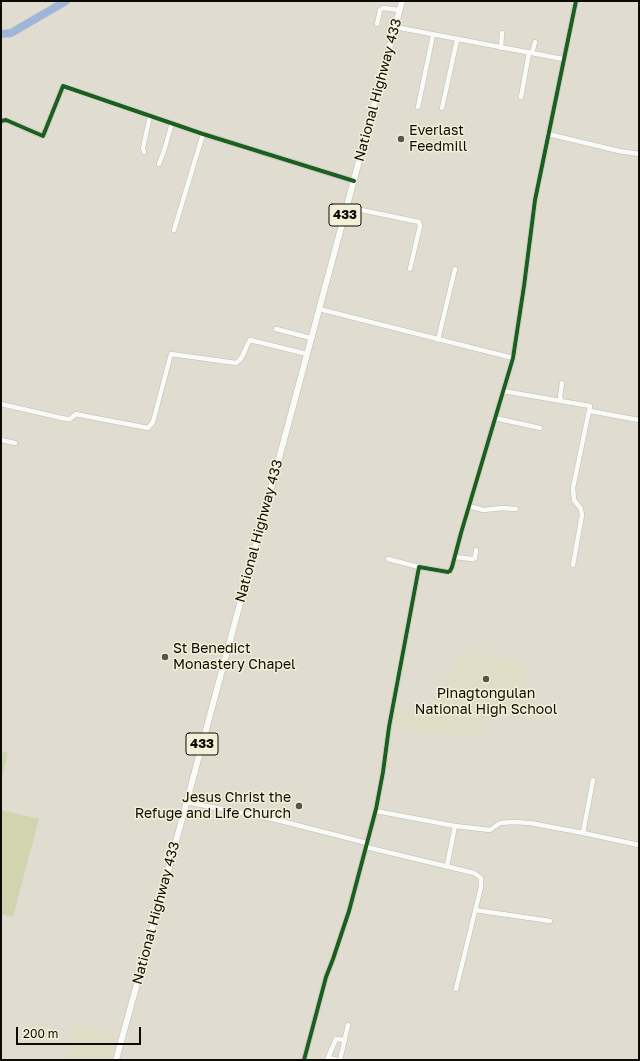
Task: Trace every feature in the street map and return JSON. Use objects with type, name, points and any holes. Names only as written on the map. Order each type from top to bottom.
[{"type":"main road","name":"National Highway 433","points":[[116,1060],[402,1]]},
{"type":"street","points":[[388,559],[419,567],[448,572],[451,569],[502,391],[513,358],[535,200],[576,1]]},
{"type":"street","points":[[377,24],[380,10],[382,8],[399,10]]},
{"type":"street","points":[[395,27],[563,59]]},
{"type":"street","points":[[501,48],[502,34]]},
{"type":"street","points":[[418,106],[432,35]]},
{"type":"street","points":[[442,108],[457,40]]},
{"type":"street","points":[[521,97],[534,42]]},
{"type":"street","points":[[1,121],[6,120],[43,136],[63,86],[203,134],[354,181]]},
{"type":"street","points":[[144,152],[142,148],[150,116]]},
{"type":"street","points":[[159,164],[172,123]]},
{"type":"street","points":[[174,230],[203,134]]},
{"type":"street","points":[[548,134],[619,151],[639,154]]},
{"type":"street","points":[[347,207],[419,222],[420,226],[410,269]]},
{"type":"street","points":[[438,340],[455,269]]},
{"type":"street","points":[[319,309],[513,358]]},
{"type":"street","points":[[276,329],[311,338]]},
{"type":"street","points":[[1,404],[66,419],[70,419],[76,414],[80,414],[148,428],[153,422],[172,354],[236,363],[240,361],[246,345],[250,340],[307,354]]},
{"type":"street","points":[[561,401],[560,396],[562,383]]},
{"type":"street","points":[[502,391],[589,405],[591,408],[573,488],[574,500],[581,509],[582,515],[573,565]]},
{"type":"street","points":[[590,411],[639,420]]},
{"type":"street","points":[[495,418],[540,428]]},
{"type":"street","points":[[1,440],[15,443]]},
{"type":"street","points":[[469,506],[484,510],[503,508],[516,509]]},
{"type":"street","points":[[455,557],[472,560],[475,558],[476,550]]},
{"type":"street","points":[[304,1060],[326,977],[343,932],[376,811],[382,782],[389,727],[419,567]]},
{"type":"street","points":[[583,833],[593,780]]},
{"type":"street","points":[[186,802],[277,820],[474,873],[481,878],[481,887],[456,989]]},
{"type":"street","points":[[376,811],[455,826],[490,830],[500,823],[513,822],[583,833],[639,845]]},
{"type":"street","points":[[447,866],[455,826]]},
{"type":"street","points":[[475,910],[550,922]]},
{"type":"street","points":[[340,1060],[348,1025]]},
{"type":"street","points":[[337,1060],[328,1059],[336,1039],[345,1040]]},
{"type":"shaded area","points":[[465,648],[525,666],[520,709],[489,703],[480,736],[393,730],[396,710],[411,712],[412,705],[436,707]]},
{"type":"shaded area","points":[[73,1024],[117,1034],[111,1060],[66,1060]]},
{"type":"green space","points":[[1,751],[8,753],[1,781]]},
{"type":"green space","points":[[1,810],[39,819],[13,917],[1,914]]},
{"type":"waterway","points":[[1,34],[11,33],[66,1]]},
{"type":"cycle path","points":[[304,1060],[326,977],[349,911],[376,809],[389,727],[419,567],[448,572],[452,567],[513,358],[535,200],[576,1]]},
{"type":"cycle path","points":[[1,121],[6,120],[43,136],[63,86],[203,134],[354,181]]},
{"type":"place","name":"Everlast Feedmill","points":[[401,139]]},
{"type":"place","name":"St Benedict Monastery Chapel","points":[[165,657]]},
{"type":"place","name":"Pinagtongulan National High School","points":[[486,679]]},
{"type":"place","name":"Jesus Christ the Refuge and Life Church","points":[[299,806]]}]
